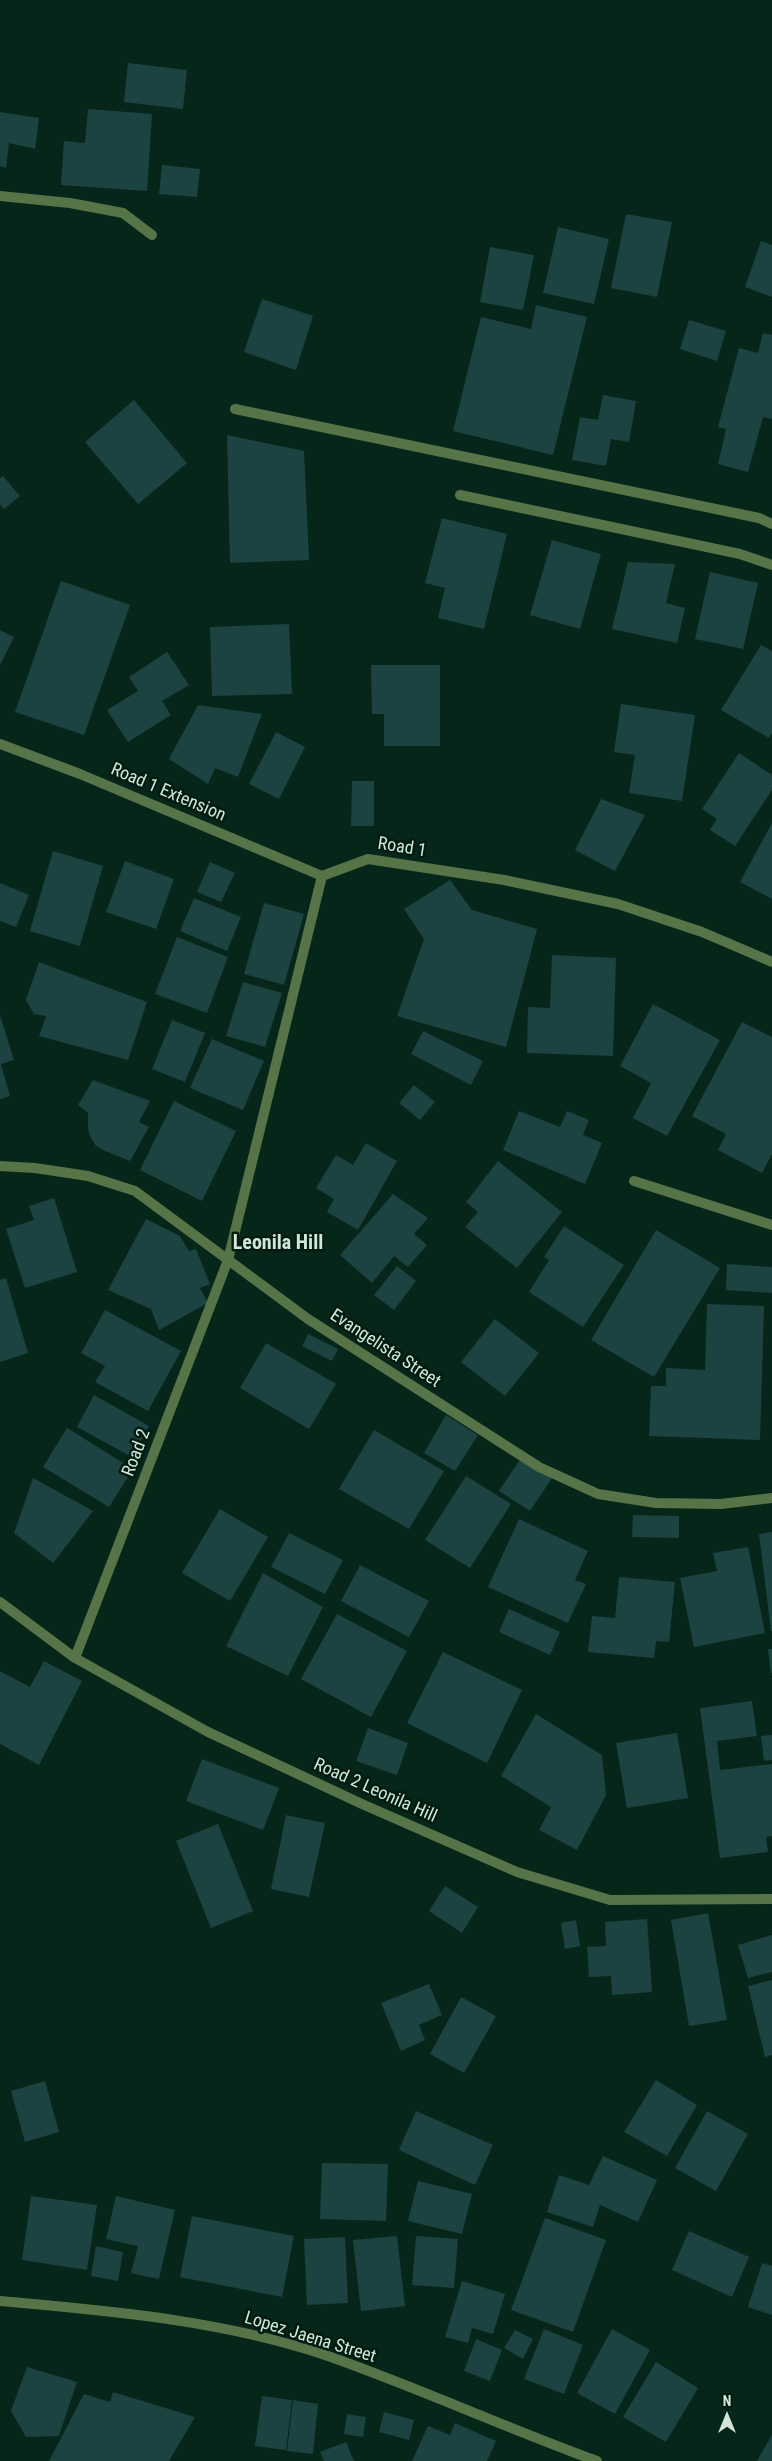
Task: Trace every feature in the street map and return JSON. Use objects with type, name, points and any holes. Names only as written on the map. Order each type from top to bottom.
[{"type":"street","points":[[0,196],[70,203],[123,213],[152,235]]},
{"type":"street","points":[[235,410],[759,518],[772,524]]},
{"type":"street","points":[[460,495],[740,554],[772,565]]},
{"type":"street","name":"Road 1 Extension","points":[[0,744],[80,774],[322,876]]},
{"type":"street","name":"Road 1","points":[[322,876],[368,859],[504,880],[618,904],[702,932],[772,962]]},
{"type":"street","points":[[228,1260],[322,876]]},
{"type":"street","name":"Evangelista Street","points":[[0,1166],[35,1168],[88,1176],[135,1191],[308,1319],[539,1468],[598,1494],[656,1503],[721,1504],[772,1498]]},
{"type":"street","points":[[634,1181],[772,1225]]},
{"type":"street","name":"Road 2","points":[[75,1658],[228,1260]]},
{"type":"street","name":"Road 2 Leonila Hill","points":[[0,1602],[75,1658],[208,1732],[362,1804],[517,1872],[610,1900],[772,1899]]},
{"type":"street","name":"Lopez Jaena Street","points":[[0,2301],[117,2312],[236,2331],[327,2356],[597,2461]]},
{"type":"building","points":[[128,63],[187,70],[183,109],[124,102]]},
{"type":"building","points":[[88,109],[152,114],[147,191],[61,185],[64,141],[85,143]]},
{"type":"building","points":[[0,112],[39,118],[35,149],[9,143],[6,168],[0,166]]},
{"type":"building","points":[[162,165],[200,169],[197,197],[159,194]]},
{"type":"building","points":[[626,214],[672,222],[657,297],[611,288]]},
{"type":"building","points":[[558,227],[609,239],[594,304],[543,293]]},
{"type":"building","points":[[761,241],[772,245],[772,297],[745,287]]},
{"type":"building","points":[[490,247],[534,255],[523,310],[480,302]]},
{"type":"building","points":[[262,299],[313,316],[296,370],[244,352]]},
{"type":"building","points":[[536,305],[587,317],[553,455],[453,431],[481,317],[531,329]]},
{"type":"building","points":[[689,320],[726,331],[717,361],[680,349]]},
{"type":"building","points":[[763,333],[772,335],[772,419],[763,417],[748,472],[718,464],[726,429],[718,427],[739,348],[758,353]]},
{"type":"building","points":[[603,395],[636,401],[629,442],[611,439],[606,466],[572,460],[580,417],[598,420]]},
{"type":"building","points":[[134,400],[187,463],[138,504],[85,442]]},
{"type":"building","points":[[227,435],[304,451],[309,560],[230,563]]},
{"type":"building","points":[[3,476],[20,496],[4,509],[0,504],[0,478]]},
{"type":"building","points":[[442,518],[507,534],[484,629],[438,618],[445,588],[425,583]]},
{"type":"building","points":[[552,540],[601,554],[580,629],[530,615]]},
{"type":"building","points":[[628,562],[675,564],[666,603],[685,608],[677,643],[612,629]]},
{"type":"building","points":[[710,572],[758,583],[743,649],[695,639]]},
{"type":"building","points":[[61,581],[130,605],[84,735],[15,712]]},
{"type":"building","points":[[289,624],[292,694],[212,696],[210,627]]},
{"type":"building","points":[[0,630],[14,637],[0,665]]},
{"type":"building","points":[[761,645],[772,651],[772,733],[769,738],[721,710]]},
{"type":"building","points":[[167,652],[189,685],[162,701],[171,715],[128,742],[107,710],[138,691],[129,677]]},
{"type":"building","points":[[371,665],[440,665],[440,746],[384,746],[384,714],[372,714]]},
{"type":"building","points":[[621,704],[695,715],[682,801],[629,793],[635,755],[614,752]]},
{"type":"building","points":[[198,705],[262,714],[238,777],[215,768],[208,784],[169,759]]},
{"type":"building","points":[[276,732],[305,747],[279,799],[249,784]]},
{"type":"building","points":[[739,753],[772,775],[772,790],[735,846],[710,830],[717,819],[702,809]]},
{"type":"building","points":[[352,781],[374,781],[374,826],[351,826]]},
{"type":"building","points":[[601,799],[645,815],[615,871],[575,850]]},
{"type":"building","points":[[772,823],[772,899],[740,882]]},
{"type":"building","points":[[53,851],[103,866],[80,946],[30,931]]},
{"type":"building","points":[[125,861],[174,879],[156,929],[106,912]]},
{"type":"building","points":[[210,862],[235,873],[221,902],[197,892]]},
{"type":"building","points":[[450,880],[472,910],[537,929],[506,1047],[397,1016],[424,939],[404,909]]},
{"type":"building","points":[[0,883],[29,895],[16,927],[0,921]]},
{"type":"building","points":[[194,898],[241,917],[227,951],[180,931]]},
{"type":"building","points":[[264,903],[304,914],[284,985],[244,974]]},
{"type":"building","points":[[177,937],[228,957],[207,1013],[155,994]]},
{"type":"building","points":[[552,955],[616,958],[613,1056],[527,1053],[528,1007],[550,1008]]},
{"type":"building","points":[[39,962],[147,1002],[128,1060],[39,1036],[46,1016],[34,1014],[26,1000]]},
{"type":"building","points":[[243,982],[282,993],[265,1047],[226,1036]]},
{"type":"building","points":[[653,1004],[720,1040],[667,1136],[633,1118],[651,1083],[620,1066]]},
{"type":"building","points":[[0,1015],[14,1060],[1,1064],[10,1096],[0,1099]]},
{"type":"building","points":[[172,1020],[205,1033],[185,1082],[152,1069]]},
{"type":"building","points":[[742,1022],[772,1037],[772,1154],[762,1173],[718,1150],[726,1134],[692,1116]]},
{"type":"building","points":[[423,1031],[483,1061],[471,1085],[411,1054]]},
{"type":"building","points":[[212,1039],[264,1061],[243,1110],[190,1088]]},
{"type":"building","points":[[93,1080],[150,1101],[139,1122],[149,1127],[130,1161],[96,1146],[90,1136],[88,1113],[78,1105]]},
{"type":"building","points":[[414,1085],[435,1102],[420,1120],[399,1103]]},
{"type":"building","points":[[174,1101],[236,1131],[202,1201],[140,1170]]},
{"type":"building","points":[[519,1111],[560,1127],[567,1111],[589,1120],[583,1135],[602,1143],[585,1184],[503,1150]]},
{"type":"building","points":[[366,1143],[397,1161],[358,1230],[327,1212],[334,1199],[316,1188],[336,1155],[353,1165]]},
{"type":"building","points":[[498,1161],[562,1212],[517,1268],[465,1227],[478,1212],[466,1202]]},
{"type":"building","points":[[393,1194],[428,1218],[414,1234],[427,1245],[408,1267],[394,1256],[372,1283],[340,1255]]},
{"type":"building","points":[[54,1198],[77,1272],[25,1288],[6,1229],[34,1220],[29,1206]]},
{"type":"building","points":[[146,1219],[180,1236],[189,1251],[196,1249],[210,1284],[200,1288],[208,1303],[159,1330],[151,1309],[108,1290]]},
{"type":"building","points":[[564,1226],[624,1265],[583,1327],[529,1292],[549,1260],[544,1257]]},
{"type":"building","points":[[656,1230],[720,1268],[654,1377],[591,1340]]},
{"type":"building","points":[[727,1264],[772,1267],[772,1293],[726,1290]]},
{"type":"building","points":[[397,1266],[416,1281],[394,1310],[374,1295]]},
{"type":"building","points":[[6,1278],[28,1353],[0,1362],[0,1280]]},
{"type":"building","points":[[707,1304],[764,1306],[760,1440],[649,1436],[651,1386],[666,1386],[666,1368],[705,1370]]},
{"type":"building","points":[[105,1310],[181,1351],[148,1411],[95,1382],[105,1366],[81,1353]]},
{"type":"building","points":[[495,1319],[539,1353],[505,1396],[461,1362]]},
{"type":"building","points":[[308,1334],[338,1349],[332,1361],[302,1346]]},
{"type":"building","points":[[266,1343],[336,1384],[309,1429],[240,1388]]},
{"type":"building","points":[[94,1395],[149,1426],[132,1457],[77,1427]]},
{"type":"building","points":[[446,1415],[478,1435],[455,1471],[424,1453]]},
{"type":"building","points":[[67,1428],[133,1469],[109,1507],[43,1467]]},
{"type":"building","points":[[374,1430],[444,1471],[409,1529],[339,1489]]},
{"type":"building","points":[[521,1458],[552,1478],[530,1511],[499,1491]]},
{"type":"building","points":[[466,1476],[511,1504],[470,1568],[425,1540]]},
{"type":"building","points":[[33,1478],[93,1511],[53,1563],[14,1533]]},
{"type":"building","points":[[220,1509],[268,1537],[230,1601],[182,1573]]},
{"type":"building","points":[[633,1515],[679,1516],[679,1538],[632,1537]]},
{"type":"building","points":[[519,1519],[588,1551],[575,1580],[586,1584],[568,1623],[488,1587]]},
{"type":"building","points":[[772,1532],[772,1631],[771,1631],[759,1534]]},
{"type":"building","points":[[289,1533],[343,1560],[325,1594],[271,1567]]},
{"type":"building","points":[[748,1547],[765,1633],[694,1647],[680,1578],[717,1571],[713,1553]]},
{"type":"building","points":[[360,1565],[429,1601],[409,1637],[341,1601]]},
{"type":"building","points":[[263,1573],[323,1607],[288,1676],[226,1646]]},
{"type":"building","points":[[619,1577],[675,1582],[669,1642],[656,1641],[654,1658],[588,1652],[592,1616],[615,1618]]},
{"type":"building","points":[[509,1609],[560,1632],[550,1655],[499,1632]]},
{"type":"building","points":[[337,1614],[407,1651],[371,1717],[301,1679]]},
{"type":"building","points":[[768,1649],[772,1649],[772,1673],[771,1673]]},
{"type":"building","points":[[443,1652],[522,1690],[487,1763],[407,1723]]},
{"type":"building","points":[[44,1661],[82,1681],[39,1765],[0,1744],[0,1671],[30,1687]]},
{"type":"building","points":[[752,1701],[757,1736],[717,1741],[720,1770],[772,1764],[772,1836],[766,1837],[768,1852],[720,1858],[700,1708]]},
{"type":"building","points":[[536,1714],[602,1755],[606,1795],[577,1850],[539,1830],[551,1807],[501,1776]]},
{"type":"building","points":[[368,1728],[408,1743],[397,1775],[356,1761]]},
{"type":"building","points":[[677,1733],[688,1798],[627,1808],[616,1743]]},
{"type":"building","points":[[772,1735],[772,1760],[764,1761],[761,1736]]},
{"type":"building","points":[[202,1759],[279,1788],[263,1830],[186,1801]]},
{"type":"building","points":[[286,1815],[325,1823],[309,1897],[271,1889]]},
{"type":"building","points":[[218,1824],[253,1911],[211,1928],[176,1841]]},
{"type":"building","points":[[445,1886],[478,1907],[462,1933],[429,1911]]},
{"type":"building","points":[[708,1913],[727,2020],[689,2026],[671,1920]]},
{"type":"building","points":[[647,1919],[652,1992],[612,1995],[611,1976],[589,1977],[587,1947],[606,1946],[605,1922]]},
{"type":"building","points":[[576,1920],[580,1946],[565,1949],[561,1923]]},
{"type":"building","points":[[772,1935],[772,1972],[748,1978],[738,1945]]},
{"type":"building","points":[[772,1980],[772,2055],[765,2057],[748,1986]]},
{"type":"building","points":[[429,1984],[442,2015],[419,2025],[425,2040],[401,2051],[381,2003]]},
{"type":"building","points":[[461,1997],[496,2016],[464,2073],[430,2054]]},
{"type":"building","points":[[656,2080],[697,2105],[667,2156],[624,2132]]},
{"type":"building","points":[[45,2081],[59,2132],[25,2142],[11,2091]]},
{"type":"building","points":[[416,2111],[493,2145],[475,2185],[399,2150]]},
{"type":"building","points":[[707,2111],[748,2134],[716,2191],[675,2168]]},
{"type":"building","points":[[603,2156],[657,2180],[638,2222],[600,2205],[593,2227],[547,2212],[559,2175],[589,2185]]},
{"type":"building","points":[[322,2163],[388,2164],[386,2221],[320,2219]]},
{"type":"building","points":[[418,2181],[472,2194],[462,2234],[408,2221]]},
{"type":"building","points":[[31,2196],[97,2205],[87,2270],[22,2260]]},
{"type":"building","points":[[116,2196],[175,2210],[159,2279],[131,2273],[138,2246],[106,2239]]},
{"type":"building","points":[[192,2216],[294,2236],[282,2297],[180,2277]]},
{"type":"building","points":[[545,2218],[606,2240],[573,2332],[511,2310]]},
{"type":"building","points":[[689,2231],[749,2257],[732,2297],[672,2270]]},
{"type":"building","points":[[397,2236],[405,2306],[361,2311],[353,2240]]},
{"type":"building","points":[[416,2236],[458,2239],[454,2288],[412,2285]]},
{"type":"building","points":[[345,2237],[348,2303],[307,2305],[304,2239]]},
{"type":"building","points":[[96,2246],[123,2252],[118,2281],[91,2276]]},
{"type":"building","points":[[762,2263],[772,2266],[772,2315],[748,2307]]},
{"type":"building","points":[[462,2281],[505,2294],[493,2334],[472,2328],[468,2343],[445,2337]]},
{"type":"building","points":[[544,2329],[583,2345],[564,2394],[524,2379]]},
{"type":"building","points":[[612,2329],[650,2350],[615,2414],[577,2393]]},
{"type":"building","points":[[515,2330],[533,2339],[523,2359],[504,2348]]},
{"type":"building","points":[[476,2339],[502,2350],[490,2381],[464,2371]]},
{"type":"building","points":[[656,2362],[698,2388],[666,2442],[623,2417]]},
{"type":"building","points":[[27,2367],[77,2382],[59,2436],[26,2437],[11,2411]]},
{"type":"building","points":[[113,2392],[195,2417],[169,2461],[49,2461],[84,2394],[110,2402]]},
{"type":"building","points":[[262,2396],[292,2400],[286,2450],[255,2446]]},
{"type":"building","points":[[293,2400],[318,2404],[313,2454],[287,2451]]},
{"type":"building","points":[[384,2412],[414,2420],[409,2440],[379,2432]]},
{"type":"building","points":[[347,2414],[366,2417],[363,2437],[344,2434]]},
{"type":"building","points":[[455,2423],[496,2441],[487,2461],[412,2461],[428,2426],[450,2435]]},
{"type":"building","points":[[772,2435],[772,2461],[757,2461]]},
{"type":"building","points":[[346,2442],[354,2461],[324,2461],[320,2452]]},
{"type":"district","name":"Leonila Hill","points":[[278,1244]]}]
